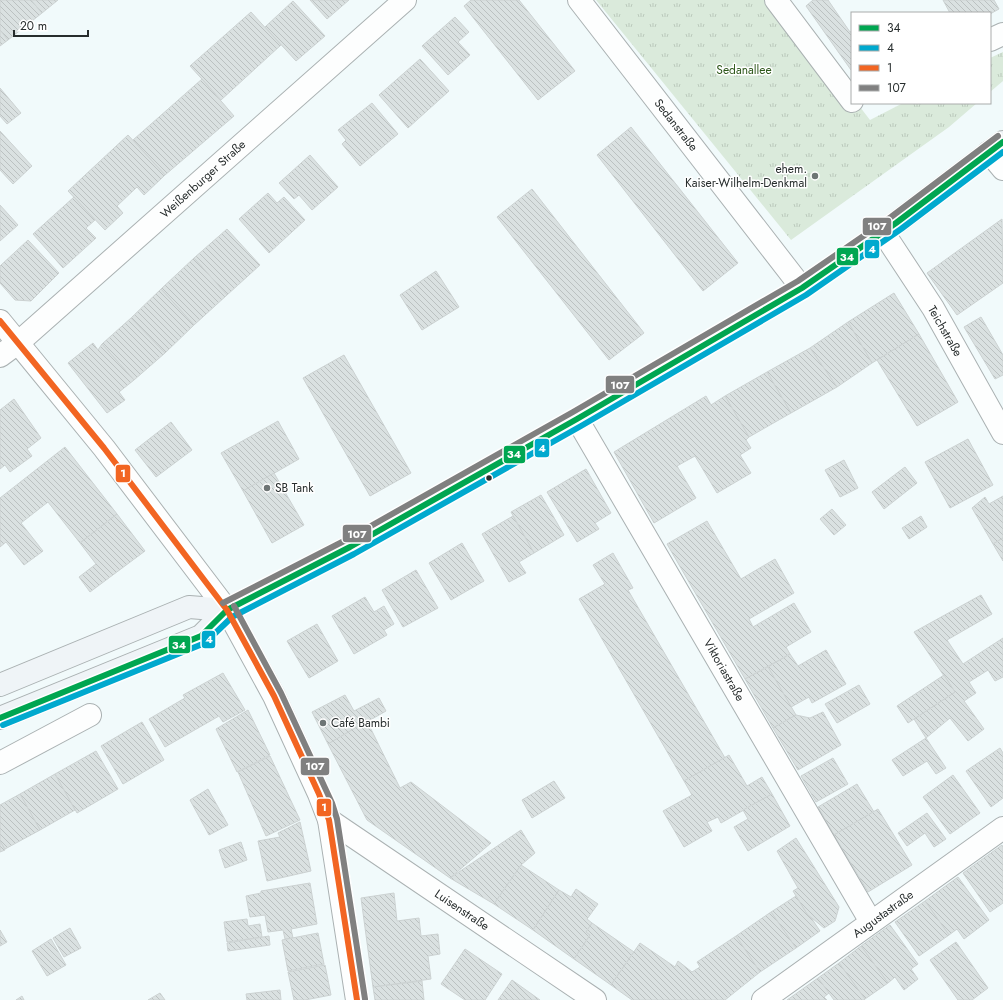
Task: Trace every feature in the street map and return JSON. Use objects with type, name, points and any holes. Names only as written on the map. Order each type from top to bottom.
[{"type":"main road","points":[[0,718],[201,636],[227,610],[405,516],[802,288],[883,232],[996,147]]},
{"type":"main road","points":[[0,685],[189,607],[227,610]]},
{"type":"street","name":"Weißenburger Straße","points":[[0,356],[19,342],[405,0]]},
{"type":"street","name":"Sedanstraße","points":[[579,0],[802,288]]},
{"type":"street","points":[[776,0],[851,100]]},
{"type":"street","points":[[991,40],[1003,34]]},
{"type":"street","points":[[996,147],[1003,169]]},
{"type":"street","name":"Teichstraße","points":[[883,232],[933,308],[1003,433]]},
{"type":"street","points":[[0,321],[19,342],[104,448],[227,610],[274,696],[319,794],[329,820],[357,1000]]},
{"type":"street","name":"Viktoriastraße","points":[[577,418],[871,922]]},
{"type":"street","points":[[0,763],[90,715]]},
{"type":"street","name":"Luisenstraße","points":[[329,820],[595,1000]]},
{"type":"street","name":"Augustastraße","points":[[763,1000],[1003,828]]},
{"type":"green space","name":"Sedanallee","points":[[596,0],[778,0],[851,95],[851,104],[858,104],[870,120],[901,104],[976,104],[949,127],[791,240]]},
{"type":"green space","points":[[1003,52],[1003,81],[991,91],[991,58]]},
{"type":"building","points":[[0,0],[31,0],[42,13],[8,40],[0,30]]},
{"type":"building","points":[[31,0],[58,0],[42,13]]},
{"type":"building","points":[[310,0],[349,0],[327,19]]},
{"type":"building","points":[[471,0],[519,0],[575,71],[538,100],[464,6]]},
{"type":"building","points":[[813,0],[828,0],[851,32],[851,70],[806,6]]},
{"type":"building","points":[[943,0],[994,0],[999,9],[991,13],[991,12],[949,12]]},
{"type":"building","points":[[293,1],[325,36],[296,61],[265,27]]},
{"type":"building","points":[[251,12],[281,45],[221,100],[190,66]]},
{"type":"building","points":[[455,17],[469,32],[458,42],[470,55],[448,75],[422,46]]},
{"type":"building","points":[[0,30],[8,40],[0,46]]},
{"type":"building","points":[[420,59],[449,91],[408,128],[379,95]]},
{"type":"building","points":[[202,79],[234,116],[165,175],[133,140]]},
{"type":"building","points":[[0,88],[21,113],[7,124],[0,116]]},
{"type":"building","points":[[372,103],[398,134],[360,166],[342,144],[346,140],[338,130]]},
{"type":"building","points":[[631,127],[738,263],[703,291],[597,155]]},
{"type":"building","points":[[0,131],[32,166],[13,184],[0,170]]},
{"type":"building","points":[[128,135],[165,175],[144,195],[137,187],[117,206],[123,213],[105,230],[68,191]]},
{"type":"building","points":[[310,155],[338,187],[312,210],[299,195],[294,199],[279,183]]},
{"type":"building","points":[[532,189],[644,333],[609,360],[497,217]]},
{"type":"building","points":[[268,193],[277,203],[284,197],[305,220],[269,253],[239,219]]},
{"type":"building","points":[[74,197],[95,220],[86,228],[96,238],[63,268],[33,234]]},
{"type":"building","points":[[0,205],[18,225],[0,241]]},
{"type":"building","points":[[1002,219],[1003,283],[957,315],[927,273]]},
{"type":"building","points":[[227,229],[260,265],[227,295],[194,258]]},
{"type":"building","points":[[28,240],[59,273],[31,301],[15,300],[0,283],[0,266]]},
{"type":"building","points":[[194,258],[227,295],[194,325],[161,289]]},
{"type":"building","points":[[436,271],[459,307],[422,330],[400,295]]},
{"type":"building","points":[[161,289],[194,325],[165,353],[131,318]]},
{"type":"building","points":[[894,293],[919,334],[872,363],[848,322]]},
{"type":"building","points":[[981,317],[1003,355],[1003,375],[995,379],[964,327]]},
{"type":"building","points":[[131,318],[165,353],[134,380],[102,344]]},
{"type":"building","points":[[848,322],[872,363],[837,387],[810,348]]},
{"type":"building","points":[[919,334],[958,402],[917,426],[877,360]]},
{"type":"building","points":[[93,343],[98,350],[102,344],[134,380],[119,392],[125,400],[107,413],[68,363]]},
{"type":"building","points":[[810,348],[837,387],[791,413],[767,372]]},
{"type":"building","points":[[344,355],[411,473],[370,496],[303,378]]},
{"type":"building","points":[[767,372],[791,413],[749,437],[725,396]]},
{"type":"building","points":[[706,396],[711,405],[725,396],[749,437],[746,440],[751,448],[740,455],[751,473],[717,493],[695,456],[677,466],[696,498],[654,523],[614,452]]},
{"type":"building","points":[[14,399],[41,438],[27,449],[32,456],[10,472],[5,465],[0,469],[0,410]]},
{"type":"building","points":[[278,421],[299,459],[243,491],[221,453]]},
{"type":"building","points":[[171,422],[192,450],[156,477],[135,450]]},
{"type":"building","points":[[968,439],[993,485],[950,508],[925,462]]},
{"type":"building","points":[[65,447],[117,514],[80,543],[48,502],[21,523],[43,551],[24,565],[6,542],[0,547],[0,498]]},
{"type":"building","points":[[844,460],[858,488],[840,497],[825,470]]},
{"type":"building","points":[[905,467],[917,483],[884,509],[872,492]]},
{"type":"building","points":[[586,469],[611,513],[595,523],[599,529],[577,542],[547,492]]},
{"type":"building","points":[[274,473],[304,525],[272,543],[243,491]]},
{"type":"building","points":[[541,495],[564,535],[534,553],[511,512]]},
{"type":"building","points":[[1003,496],[1003,538],[993,544],[972,508],[985,497],[989,504]]},
{"type":"building","points":[[832,509],[846,525],[834,535],[820,519]]},
{"type":"building","points":[[117,514],[145,551],[90,592],[79,577],[96,564],[80,543]]},
{"type":"building","points":[[513,516],[534,553],[519,562],[526,573],[509,582],[482,534]]},
{"type":"building","points":[[921,516],[927,527],[909,539],[902,528]]},
{"type":"building","points":[[707,521],[741,579],[775,559],[794,593],[749,619],[753,627],[794,603],[811,632],[786,647],[790,654],[745,679],[667,544]]},
{"type":"building","points":[[1003,538],[1003,561],[993,544]]},
{"type":"building","points":[[462,543],[484,581],[451,600],[429,563]]},
{"type":"building","points":[[613,553],[633,588],[628,590],[725,758],[684,781],[579,599],[605,584],[593,565]]},
{"type":"building","points":[[416,570],[438,608],[403,627],[382,590]]},
{"type":"building","points":[[981,595],[992,614],[947,640],[963,664],[1003,638],[1003,677],[995,681],[988,670],[969,682],[976,693],[964,701],[984,729],[968,741],[950,718],[926,738],[914,719],[955,692],[914,632]]},
{"type":"building","points":[[365,597],[374,612],[384,606],[394,624],[384,630],[387,635],[354,654],[332,616]]},
{"type":"building","points":[[317,624],[338,661],[309,678],[287,641]]},
{"type":"building","points":[[826,650],[846,684],[812,703],[809,697],[791,707],[768,667],[790,654],[798,666]]},
{"type":"building","points":[[768,667],[796,715],[773,728],[745,679]]},
{"type":"building","points":[[223,673],[245,710],[223,722],[219,716],[165,747],[149,719],[185,698],[183,695]]},
{"type":"building","points":[[944,675],[955,692],[908,723],[897,706]]},
{"type":"building","points":[[859,685],[870,704],[837,723],[825,704]]},
{"type":"building","points":[[345,695],[354,711],[379,698],[386,711],[328,744],[312,712]]},
{"type":"building","points":[[248,710],[270,755],[237,772],[216,729]]},
{"type":"building","points":[[823,712],[841,745],[798,770],[773,728],[796,715],[810,718]]},
{"type":"building","points":[[367,721],[400,788],[411,782],[491,843],[450,878],[367,820],[328,744]]},
{"type":"building","points":[[142,722],[164,760],[123,784],[101,746]]},
{"type":"building","points":[[926,738],[946,768],[936,774],[927,761],[903,776],[892,760]]},
{"type":"building","points":[[1000,748],[1003,753],[1003,798],[991,807],[966,771]]},
{"type":"building","points":[[96,751],[118,789],[77,813],[55,774]]},
{"type":"building","points":[[729,755],[747,786],[762,777],[772,794],[721,823],[718,817],[707,822],[712,831],[684,847],[663,811],[692,795],[684,781]]},
{"type":"building","points":[[270,756],[300,820],[266,836],[238,772]]},
{"type":"building","points":[[833,758],[848,784],[816,802],[801,776]]},
{"type":"building","points":[[55,774],[75,810],[40,830],[20,794]]},
{"type":"building","points":[[953,775],[980,813],[950,834],[923,797]]},
{"type":"building","points":[[554,781],[565,798],[532,818],[522,800]]},
{"type":"building","points":[[857,784],[874,812],[834,835],[818,807]]},
{"type":"building","points":[[208,789],[228,825],[209,835],[190,800]]},
{"type":"building","points":[[20,794],[40,830],[5,849],[0,841],[0,805]]},
{"type":"building","points":[[772,794],[790,826],[748,851],[734,827],[748,819],[743,810]]},
{"type":"building","points":[[878,809],[912,865],[868,892],[834,835]]},
{"type":"building","points":[[927,813],[946,839],[934,847],[925,833],[907,846],[898,833]]},
{"type":"building","points":[[300,822],[311,871],[267,881],[258,841],[280,837],[278,833]]},
{"type":"building","points":[[521,830],[535,853],[521,865],[494,904],[450,878]]},
{"type":"building","points":[[796,838],[839,907],[835,921],[824,928],[807,914],[793,891],[798,888],[777,851]]},
{"type":"building","points":[[0,841],[5,850],[0,852]]},
{"type":"building","points":[[241,842],[247,860],[225,868],[219,850]]},
{"type":"building","points":[[1002,845],[1003,903],[990,912],[963,873]]},
{"type":"building","points":[[521,865],[559,890],[533,930],[494,904]]},
{"type":"building","points":[[958,877],[989,920],[964,939],[957,929],[949,935],[925,901]]},
{"type":"building","points":[[310,883],[317,924],[291,929],[293,938],[285,939],[283,930],[268,932],[265,915],[250,917],[246,896],[261,893],[261,891]]},
{"type":"building","points":[[576,889],[598,904],[587,919],[592,923],[586,932],[590,935],[574,959],[533,930],[559,890],[571,897]]},
{"type":"building","points":[[394,893],[397,921],[419,918],[421,936],[438,934],[440,954],[428,956],[431,979],[373,987],[361,898]]},
{"type":"building","points":[[796,896],[820,931],[796,948],[771,912]]},
{"type":"building","points":[[925,901],[949,935],[919,956],[895,922]]},
{"type":"building","points":[[771,912],[796,948],[760,972],[736,936]]},
{"type":"building","points":[[247,919],[248,926],[260,924],[262,937],[227,942],[224,922]]},
{"type":"building","points":[[592,923],[634,952],[611,985],[574,959],[590,935],[586,932]]},
{"type":"building","points":[[890,925],[918,964],[911,969],[918,979],[904,990],[895,977],[888,983],[861,946]]},
{"type":"building","points":[[70,928],[81,948],[64,957],[53,938]]},
{"type":"building","points":[[0,930],[7,942],[0,946]]},
{"type":"building","points":[[318,933],[324,964],[288,971],[282,940]]},
{"type":"building","points":[[269,936],[270,945],[228,951],[227,943]]},
{"type":"building","points":[[736,936],[760,972],[725,1000],[632,1000],[611,985],[640,943],[675,967],[678,961],[692,972],[700,967],[697,962]]},
{"type":"building","points":[[51,939],[66,965],[47,976],[32,951]]},
{"type":"building","points":[[956,942],[988,988],[972,1000],[958,1000],[930,960]]},
{"type":"building","points":[[861,946],[888,983],[865,999],[839,963]]},
{"type":"building","points":[[465,949],[502,974],[485,1000],[465,1000],[441,984]]},
{"type":"building","points":[[839,963],[865,999],[864,1000],[834,1000],[818,978]]},
{"type":"building","points":[[325,965],[331,995],[305,1000],[294,1000],[288,972]]},
{"type":"building","points":[[818,978],[829,993],[824,997],[827,1000],[787,1000]]},
{"type":"building","points":[[512,980],[540,1000],[498,1000]]},
{"type":"building","points":[[422,981],[424,1000],[375,1000],[373,987]]},
{"type":"building","points":[[280,990],[281,1000],[247,1000],[246,994]]},
{"type":"building","points":[[160,993],[165,1000],[148,1000]]},
{"type":"building","points":[[22,996],[24,1000],[16,1000]]},
{"type":"transit line","name":"107","points":[[223,603],[346,540],[573,412],[798,281],[891,217],[998,136]]},
{"type":"transit line","name":"34","points":[[0,718],[201,636],[227,610],[350,547],[577,419],[802,288],[896,223],[1003,142]]},
{"type":"transit line","name":"4","points":[[3,725],[205,643],[232,617],[354,554],[581,426],[806,295],[901,229],[1003,152]]},
{"type":"transit line","name":"1","points":[[0,321],[104,448],[227,610],[274,696],[319,794],[329,820],[357,1000]]},
{"type":"transit line","name":"107","points":[[234,606],[281,693],[332,803],[337,819],[365,999]]},
{"type":"place","name":"ehem. Kaiser-Wilhelm-Denkmal","points":[[815,176]]},
{"type":"place","name":"SB Tank","points":[[267,488]]},
{"type":"place","name":"Café Bambi","points":[[323,723]]}]
